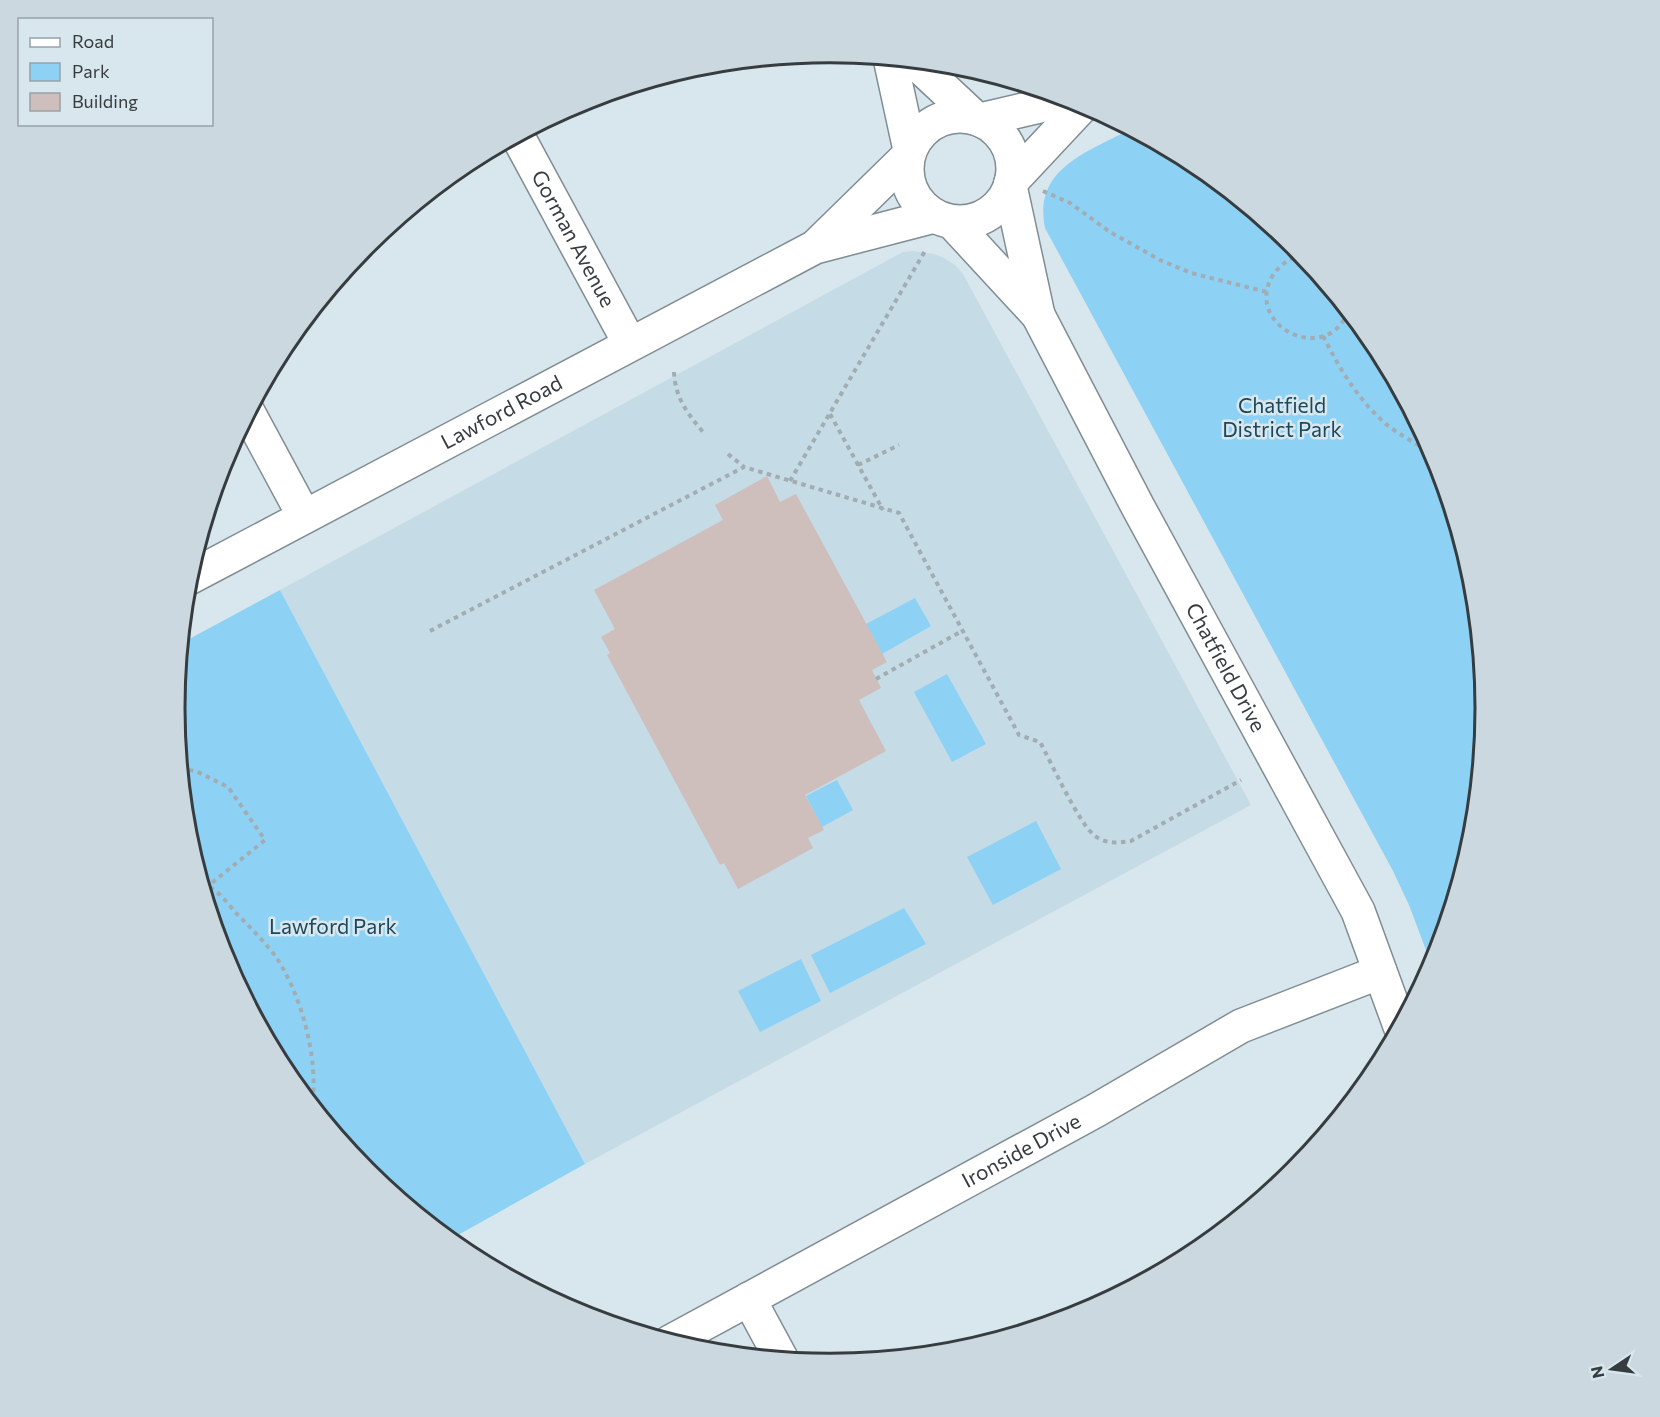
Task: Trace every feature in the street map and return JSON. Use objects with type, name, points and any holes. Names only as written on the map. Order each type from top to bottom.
[{"type":"street","points":[[892,66],[909,153],[907,175],[912,193],[919,204],[943,219],[972,221],[990,213],[1003,200],[1010,184],[1012,165],[1008,147],[998,132],[977,119],[924,70]]},
{"type":"street","points":[[909,153],[920,134],[936,122],[952,117],[977,119],[1052,103]]},
{"type":"street","points":[[1010,184],[1077,112]]},
{"type":"street","name":"Gorman Avenue","points":[[521,142],[630,344]]},
{"type":"street","name":"Lawford Road","points":[[815,246],[909,153]]},
{"type":"street","name":"Chatfield Drive","points":[[1010,184],[1038,315],[1138,507],[1271,747],[1358,911],[1397,1017]]},
{"type":"street","name":"Lawford Road","points":[[199,572],[815,246],[943,219]]},
{"type":"street","name":"Chatfield Drive","points":[[943,219],[1038,315]]},
{"type":"street","points":[[252,420],[304,516]]},
{"type":"street","name":"Ironside Drive","points":[[681,1336],[1095,1112],[1241,1026],[1380,972]]},
{"type":"street","points":[[749,1299],[778,1352]]},
{"type":"path","points":[[1043,191],[1070,203],[1110,232],[1160,260],[1191,273],[1267,292]]},
{"type":"path","points":[[790,481],[926,248]]},
{"type":"path","points":[[1293,259],[1286,261],[1277,269],[1270,280],[1267,292],[1271,316],[1279,326],[1299,338],[1311,339],[1333,331],[1344,318]]},
{"type":"path","points":[[1323,336],[1339,366],[1367,406],[1387,424],[1420,447]]},
{"type":"path","points":[[674,372],[675,388],[689,415],[703,432]]},
{"type":"path","points":[[830,414],[883,510]]},
{"type":"path","points":[[858,465],[899,445]]},
{"type":"path","points":[[728,454],[744,467],[899,513],[1019,735],[1040,742],[1083,822],[1095,837],[1115,844],[1131,841],[1241,780]]},
{"type":"path","points":[[430,632],[744,467]]},
{"type":"path","points":[[876,679],[962,631]]},
{"type":"path","points":[[188,770],[196,771],[228,787],[265,840],[209,884]]},
{"type":"path","points":[[209,886],[257,933],[277,959],[304,1020],[312,1050],[313,1095]]},
{"type":"shaded area","points":[[914,251],[944,258],[963,274],[1251,805],[585,1164],[280,590],[903,252]]},
{"type":"green space","name":"Chatfield District Park","points":[[1122,134],[1153,149],[1189,172],[1256,223],[1315,283],[1367,350],[1409,423],[1426,461],[1454,541],[1463,583],[1470,624],[1476,708],[1470,793],[1463,834],[1454,876],[1427,953],[1393,871],[1045,228],[1043,207],[1047,190],[1056,176],[1067,165]]},
{"type":"green space","name":"Lawford Park","points":[[280,590],[585,1164],[457,1235],[404,1194],[345,1134],[318,1101],[293,1067],[251,994],[234,956],[206,876],[190,793],[186,751],[185,708],[189,639]]},
{"type":"green space","points":[[915,598],[931,626],[882,654],[866,624]]},
{"type":"green space","points":[[947,674],[986,744],[952,762],[914,692]]},
{"type":"green space","points":[[837,780],[853,810],[822,827],[806,796]]},
{"type":"green space","points":[[1036,821],[1061,869],[993,905],[967,857]]},
{"type":"green space","points":[[904,908],[926,944],[830,993],[811,955]]},
{"type":"green space","points":[[801,959],[821,1001],[760,1032],[738,991]]},
{"type":"building","points":[[767,476],[780,502],[796,494],[887,662],[872,670],[881,688],[859,700],[886,751],[805,795],[824,830],[808,838],[813,848],[738,889],[724,863],[720,865],[607,655],[610,653],[601,637],[615,629],[594,590],[723,520],[715,505]]}]
